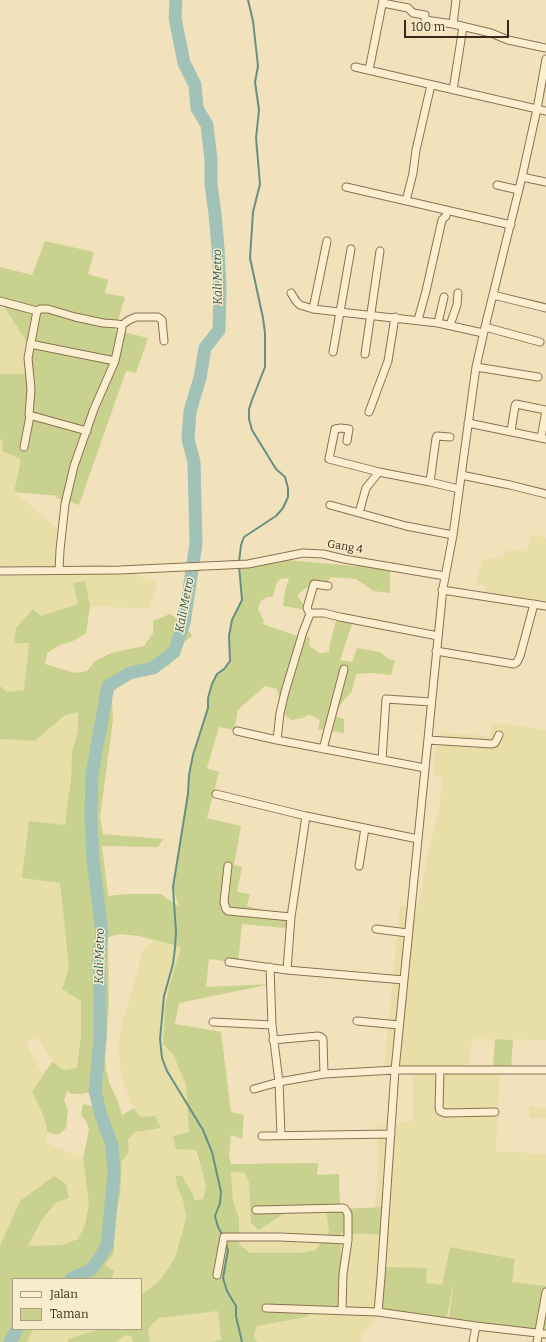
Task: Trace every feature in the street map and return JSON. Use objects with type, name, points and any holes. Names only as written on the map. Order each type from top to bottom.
[{"type":"street","points":[[453,24],[456,0]]},
{"type":"street","points":[[369,70],[383,1],[408,8],[413,13],[425,15],[425,20],[463,26],[491,33],[508,40],[546,48]]},
{"type":"street","points":[[452,90],[463,26]]},
{"type":"street","points":[[378,1312],[395,1070],[442,589],[453,536],[476,367],[522,177],[546,59]]},
{"type":"street","points":[[355,67],[546,111]]},
{"type":"street","points":[[406,201],[414,173],[416,150],[431,85]]},
{"type":"street","points":[[522,177],[546,182]]},
{"type":"street","points":[[497,185],[519,190]]},
{"type":"street","points":[[346,187],[511,225]]},
{"type":"street","points":[[418,320],[442,220],[446,216],[447,210]]},
{"type":"street","points":[[313,308],[327,241]]},
{"type":"street","points":[[333,352],[351,249]]},
{"type":"street","points":[[365,354],[380,251]]},
{"type":"street","points":[[291,293],[296,302],[300,305],[313,308],[418,320],[484,330],[540,342]]},
{"type":"street","points":[[450,325],[457,305],[458,293]]},
{"type":"street","points":[[493,295],[546,308]]},
{"type":"street","points":[[438,323],[444,297]]},
{"type":"street","points":[[0,301],[37,311],[43,308],[75,317],[122,325],[136,317],[158,317],[162,320],[164,341]]},
{"type":"street","points":[[24,447],[30,416],[28,412],[31,376],[28,358],[37,311]]},
{"type":"street","points":[[369,412],[388,361],[395,317]]},
{"type":"street","points":[[59,570],[67,497],[74,466],[94,409],[115,361],[122,325]]},
{"type":"street","points":[[30,344],[115,361]]},
{"type":"street","points":[[476,367],[538,377]]},
{"type":"street","points":[[468,423],[544,438],[546,410],[516,404],[511,431]]},
{"type":"street","points":[[30,416],[87,431]]},
{"type":"street","points":[[347,441],[349,429],[336,428],[329,459],[379,472],[459,489]]},
{"type":"street","points":[[430,482],[436,438],[437,436],[450,437]]},
{"type":"street","points":[[359,513],[366,488],[379,472]]},
{"type":"street","points":[[462,475],[546,494]]},
{"type":"street","points":[[330,505],[406,526],[453,536]]},
{"type":"street","name":"Gang 4","points":[[0,571],[120,570],[248,564],[302,553],[323,554],[445,577]]},
{"type":"street","points":[[277,740],[280,713],[301,637],[310,614],[307,608],[314,584],[328,586]]},
{"type":"street","points":[[442,589],[546,606]]},
{"type":"street","points":[[436,651],[514,664],[520,656],[534,604]]},
{"type":"street","points":[[310,614],[324,613],[438,636]]},
{"type":"street","points":[[323,748],[344,669]]},
{"type":"street","points":[[382,760],[386,699],[431,702]]},
{"type":"street","points":[[237,731],[425,768]]},
{"type":"street","points":[[428,740],[492,744],[495,743],[499,735]]},
{"type":"street","points":[[216,794],[306,816],[418,839]]},
{"type":"street","points":[[287,970],[292,917],[306,816]]},
{"type":"street","points":[[359,866],[364,828]]},
{"type":"street","points":[[228,866],[224,902],[228,911],[292,917]]},
{"type":"street","points":[[376,929],[408,933]]},
{"type":"street","points":[[229,962],[287,970],[404,980]]},
{"type":"street","points":[[270,967],[272,1025],[279,1082],[281,1135]]},
{"type":"street","points":[[357,1021],[399,1025]]},
{"type":"street","points":[[213,1022],[272,1025]]},
{"type":"street","points":[[273,1040],[321,1037],[323,1039],[324,1074]]},
{"type":"street","points":[[254,1089],[279,1082],[324,1074],[395,1070],[546,1070]]},
{"type":"street","points":[[440,1070],[440,1111],[445,1113],[495,1112]]},
{"type":"street","points":[[262,1136],[391,1134]]},
{"type":"street","points":[[256,1210],[345,1209],[348,1214],[348,1240],[343,1274],[342,1310]]},
{"type":"street","points":[[217,1275],[224,1237],[280,1237],[348,1240]]},
{"type":"street","points":[[537,1342],[542,1334],[546,1292]]},
{"type":"street","points":[[266,1308],[378,1312],[542,1334]]},
{"type":"street","points":[[473,1342],[476,1326]]},
{"type":"shaded area","points":[[0,302],[28,344],[30,374],[0,374]]},
{"type":"shaded area","points":[[0,439],[3,440],[2,451],[21,459],[14,492],[65,535],[65,547],[60,567],[102,564],[157,582],[149,609],[90,606],[85,581],[78,604],[41,616],[33,609],[16,628],[15,643],[29,642],[24,690],[7,692],[0,686]]},
{"type":"shaded area","points":[[533,534],[546,538],[546,603],[482,595],[486,586],[476,586],[482,560],[502,557],[507,549],[526,551]]},
{"type":"shaded area","points":[[78,712],[78,731],[72,751],[71,778],[65,825],[22,878],[60,883],[69,967],[62,989],[81,1000],[81,1034],[77,1069],[64,1070],[52,1062],[38,1037],[26,1043],[43,1075],[32,1092],[47,1127],[47,1143],[83,1158],[89,1203],[85,1225],[78,1240],[62,1245],[28,1246],[43,1218],[56,1203],[54,1176],[20,1201],[0,1246],[0,739],[35,741],[65,715]]},
{"type":"shaded area","points":[[493,722],[546,730],[546,1040],[472,1039],[468,1068],[500,1069],[496,1151],[546,1154],[546,1286],[511,1282],[514,1259],[450,1247],[442,1285],[426,1283],[427,1268],[378,1315],[361,1336],[361,1342],[257,1342],[254,1335],[257,1326],[306,1317],[340,1290],[340,1233],[373,1235],[378,1164],[377,1125],[413,1121],[413,1069],[384,1069],[400,906],[418,905],[427,858],[438,815],[443,777],[434,775],[435,753],[442,733],[489,736]]},
{"type":"shaded area","points":[[154,940],[181,947],[167,997],[163,1043],[175,1057],[186,1084],[189,1132],[206,1185],[203,1199],[195,1200],[193,1195],[177,1186],[183,1200],[186,1217],[180,1243],[176,1255],[159,1281],[142,1294],[142,1278],[112,1278],[114,1271],[105,1265],[114,1253],[113,1230],[120,1195],[122,1161],[129,1152],[128,1140],[135,1132],[160,1128],[140,1117],[130,1101],[121,1072],[118,1048],[122,1022],[143,949]]},
{"type":"shaded area","points":[[529,1106],[546,1108],[546,1119],[529,1118]]},
{"type":"shaded area","points":[[231,1172],[245,1173],[249,1183],[251,1202],[259,1230],[285,1213],[326,1209],[329,1232],[316,1250],[299,1253],[250,1253],[239,1244],[239,1218],[233,1201]]},
{"type":"shaded area","points":[[219,1311],[221,1340],[208,1342],[150,1342],[148,1330],[159,1318]]},
{"type":"shaded area","points":[[33,1330],[97,1330],[69,1339],[68,1342],[27,1342]]},
{"type":"shaded area","points":[[126,1335],[132,1337],[133,1342],[116,1342]]},
{"type":"green space","points":[[45,241],[94,252],[88,274],[108,280],[105,293],[125,297],[115,330],[148,338],[136,373],[126,371],[79,505],[54,497],[61,496],[14,492],[21,459],[2,451],[3,440],[0,439],[0,374],[29,374],[28,344],[0,302],[0,267],[32,275]]},
{"type":"green space","points":[[288,560],[354,566],[390,565],[390,593],[373,591],[356,579],[331,577],[324,586],[306,588],[297,595],[307,610],[283,606],[289,578],[280,579],[276,584],[273,597],[267,597],[260,602],[258,609],[264,621],[263,624],[303,638],[302,634],[310,638],[309,646],[320,653],[329,652],[337,617],[353,621],[340,660],[352,662],[357,648],[380,652],[389,659],[395,660],[391,675],[372,673],[356,674],[352,691],[341,704],[335,716],[344,719],[344,733],[318,729],[320,720],[313,716],[307,715],[303,718],[291,720],[278,710],[280,702],[277,689],[265,686],[238,710],[234,730],[219,727],[207,768],[219,772],[207,818],[241,826],[234,865],[242,867],[237,892],[250,894],[247,906],[291,917],[285,928],[242,924],[238,963],[209,959],[206,987],[271,984],[179,1003],[175,1024],[221,1032],[231,1112],[244,1115],[242,1139],[231,1135],[229,1155],[231,1164],[318,1163],[317,1175],[339,1174],[340,1209],[388,1207],[386,1235],[340,1233],[341,1254],[339,1313],[313,1310],[306,1317],[257,1326],[254,1335],[257,1342],[208,1342],[221,1340],[218,1311],[159,1318],[148,1330],[150,1342],[133,1342],[132,1337],[126,1335],[116,1342],[68,1342],[68,1339],[97,1330],[142,1330],[142,1294],[159,1281],[176,1255],[186,1217],[183,1200],[177,1186],[176,1176],[182,1176],[195,1200],[203,1199],[206,1185],[196,1150],[176,1149],[173,1136],[189,1132],[186,1084],[175,1057],[163,1044],[165,1008],[169,987],[181,947],[139,936],[120,934],[108,937],[109,1004],[105,1056],[109,1082],[122,1115],[134,1108],[140,1117],[155,1116],[161,1128],[135,1132],[128,1140],[129,1152],[122,1161],[120,1195],[113,1230],[114,1253],[105,1265],[114,1271],[112,1278],[90,1278],[84,1276],[77,1278],[12,1278],[12,1330],[33,1330],[27,1342],[0,1342],[0,1246],[20,1201],[54,1176],[66,1184],[69,1198],[56,1203],[43,1218],[28,1246],[62,1245],[78,1239],[85,1225],[89,1203],[83,1158],[89,1130],[87,1123],[81,1115],[83,1104],[99,1108],[95,1091],[82,1094],[72,1094],[67,1091],[64,1100],[68,1111],[66,1128],[58,1135],[47,1132],[47,1127],[41,1110],[32,1092],[52,1062],[64,1070],[77,1068],[81,1034],[81,1001],[62,989],[69,967],[60,883],[22,878],[29,821],[65,825],[71,778],[72,751],[78,731],[78,712],[65,715],[35,741],[0,739],[0,686],[7,692],[24,690],[29,643],[14,643],[16,628],[33,609],[41,616],[78,604],[73,583],[85,581],[90,606],[86,633],[47,653],[45,664],[75,673],[87,671],[95,661],[111,653],[144,646],[153,633],[153,621],[170,614],[184,623],[192,636],[183,643],[169,665],[152,672],[130,673],[108,686],[112,700],[113,720],[100,817],[103,834],[163,839],[158,847],[102,846],[108,896],[128,894],[161,894],[179,907],[173,887],[188,794],[189,775],[193,755],[208,708],[208,698],[212,684],[217,674],[224,669],[230,661],[229,636],[232,620],[242,600],[239,564],[271,561],[271,563]],"holes":[[[231,1172],[245,1173],[249,1183],[251,1223],[259,1230],[285,1213],[326,1209],[329,1232],[316,1250],[299,1253],[250,1253],[239,1244],[239,1218],[233,1201]]]},
{"type":"green space","points":[[495,1039],[513,1040],[511,1069],[493,1069]]},
{"type":"green space","points":[[450,1247],[515,1259],[512,1282],[546,1286],[546,1332],[448,1324],[454,1279],[446,1323],[378,1315],[382,1267],[427,1268],[426,1283],[442,1285]]},
{"type":"waterway","name":"Kali Metro","points":[[73,1278],[92,1269],[107,1246],[114,1174],[112,1145],[101,1115],[95,1091],[100,1040],[99,959],[102,933],[93,860],[91,816],[92,774],[108,686],[130,673],[153,668],[174,652],[184,623],[196,544],[194,462],[188,439],[190,411],[200,378],[205,348],[219,330],[220,288],[218,248],[211,184],[211,160],[207,125],[197,108],[195,85],[184,63],[175,18],[176,0]]},
{"type":"waterway","points":[[239,562],[241,545],[244,537],[276,516],[283,508],[288,497],[288,488],[285,477],[276,469],[252,430],[249,419],[249,409],[265,367],[265,333],[250,258],[253,212],[260,184],[256,138],[259,110],[255,82],[258,66],[253,21],[248,0]]},
{"type":"waterway","points":[[223,1236],[218,1227],[215,1216],[220,1203],[221,1192],[212,1152],[203,1130],[167,1071],[162,1058],[160,1039],[164,996],[173,964],[175,948],[176,932],[173,887],[188,794],[189,775],[193,755],[208,708],[208,698],[212,684],[217,674],[224,669],[230,661],[229,636],[232,620],[242,600],[239,566]]},
{"type":"waterway","points":[[226,1244],[228,1250],[223,1278],[227,1291],[236,1306],[236,1316],[242,1342]]},
{"type":"waterway","name":"Kali Metro","points":[[10,1342],[16,1330]]}]
